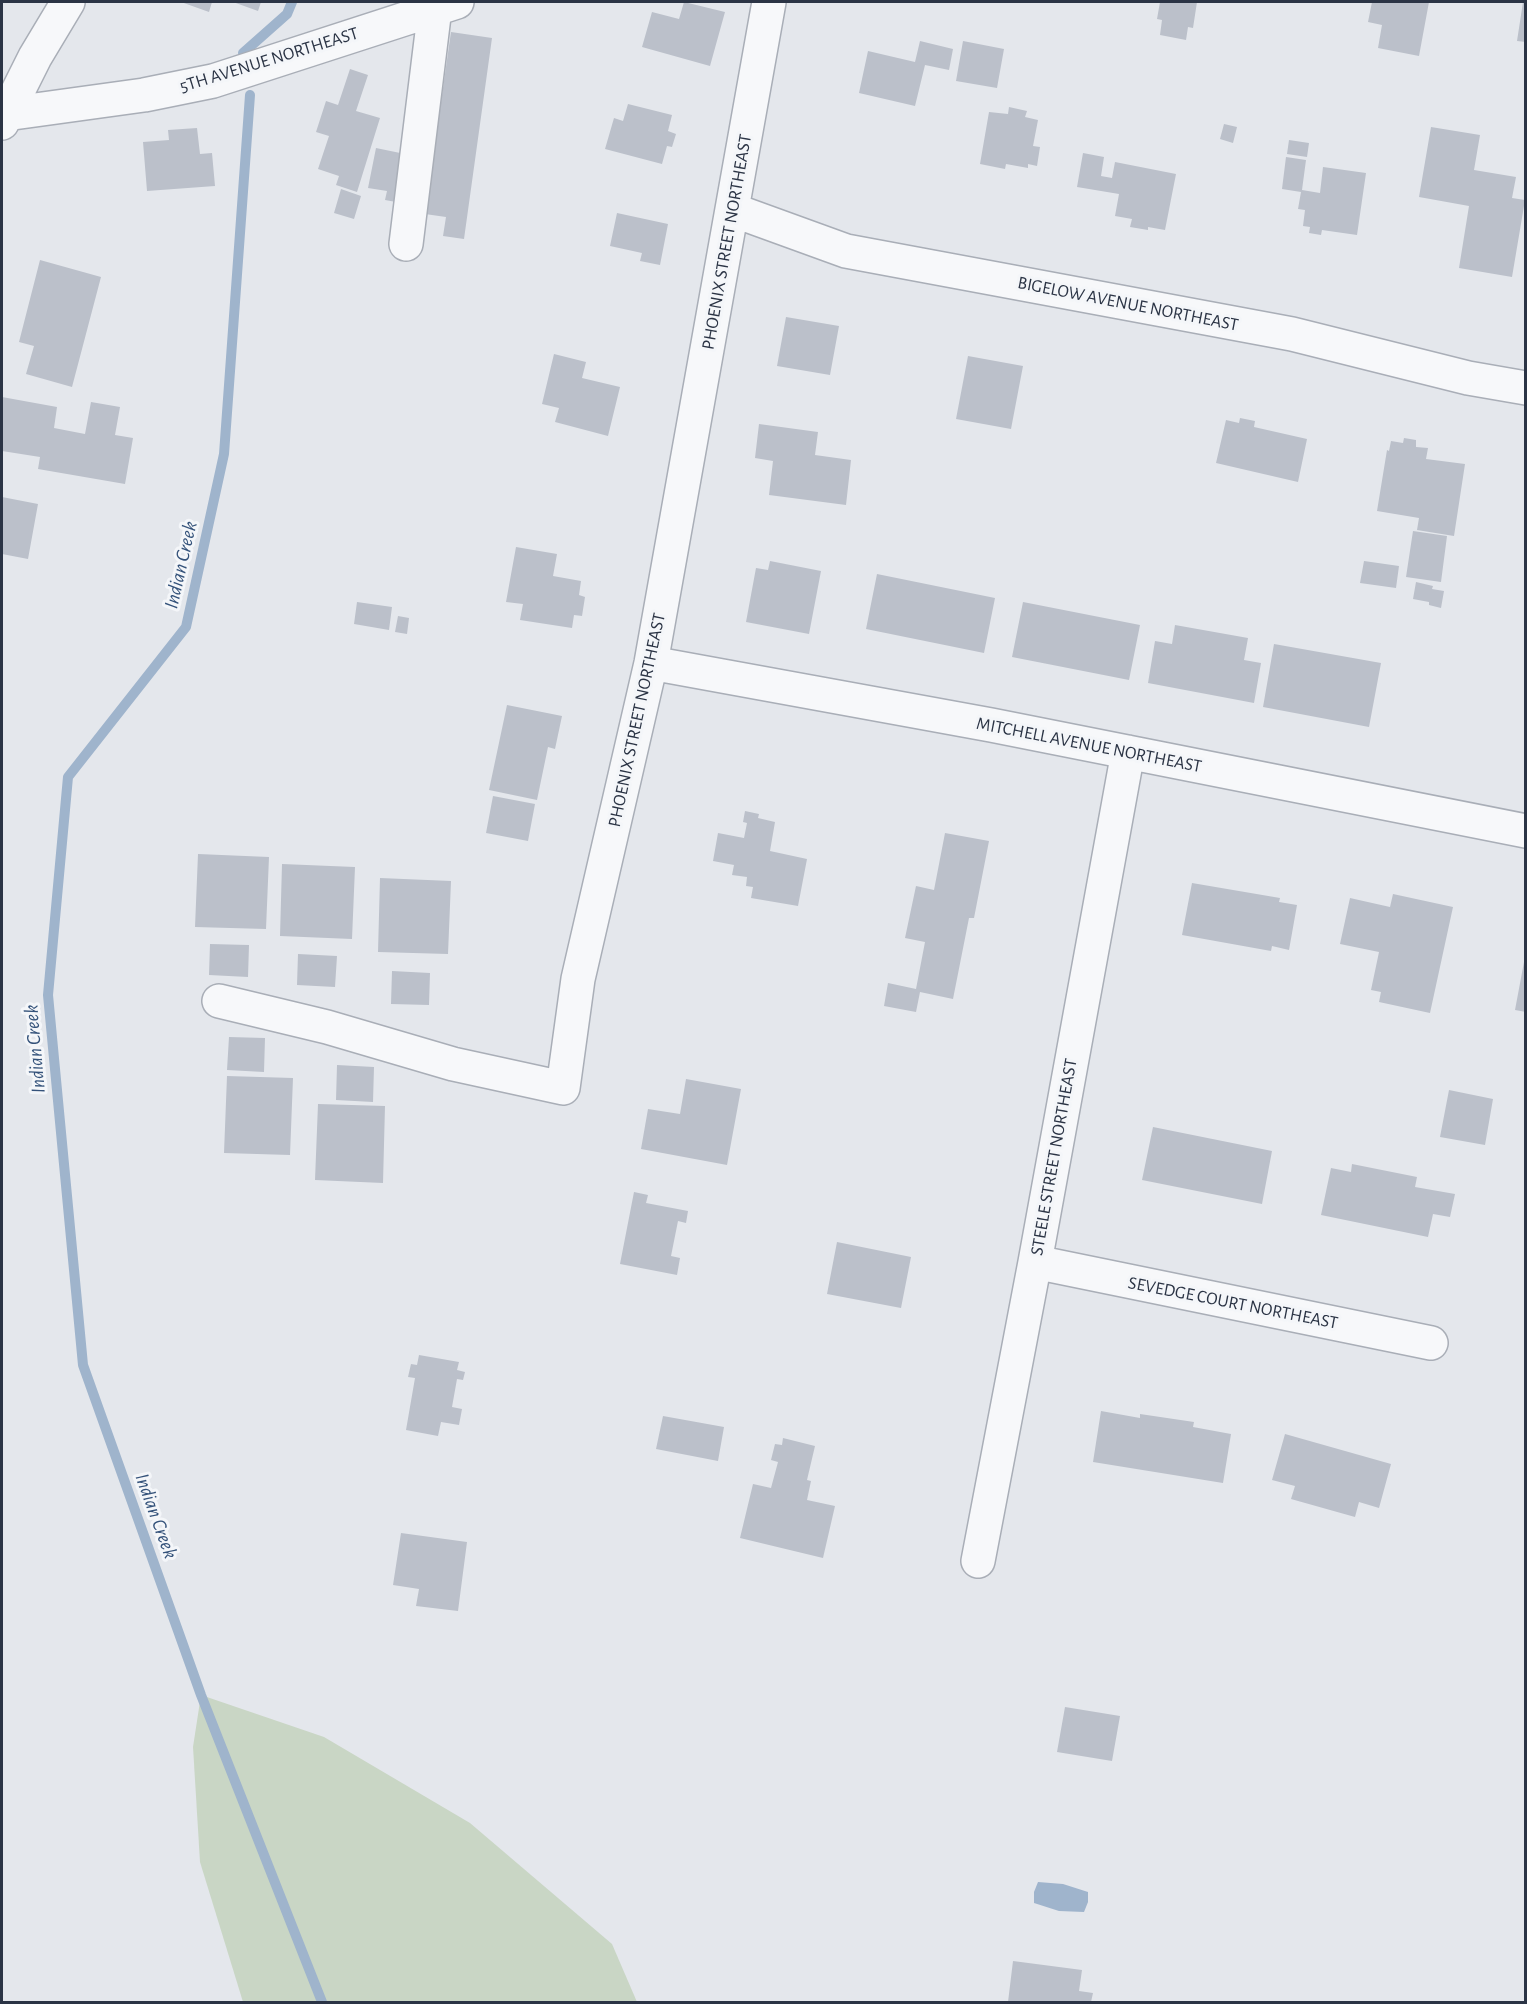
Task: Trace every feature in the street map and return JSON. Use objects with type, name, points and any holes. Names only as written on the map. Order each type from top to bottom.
[{"type":"street","points":[[4,119],[35,57],[68,2]]},
{"type":"street","name":"PHOENIX STREET NORTHEAST","points":[[219,1000],[327,1027],[453,1064],[562,1088],[579,979],[651,663],[769,2]]},
{"type":"street","points":[[406,244],[446,5]]},
{"type":"street","name":"5TH AVENUE NORTHEAST","points":[[4,119],[213,81],[446,5]]},
{"type":"street","name":"BIGELOW AVENUE NORTHEAST","points":[[733,210],[846,251],[1292,334],[1468,378],[1526,388]]},
{"type":"street","name":"MITCHELL AVENUE NORTHEAST","points":[[651,663],[991,725],[1526,831]]},
{"type":"street","name":"STEELE STREET NORTHEAST","points":[[978,1561],[1128,752]]},
{"type":"street","name":"SEVEDGE COURT NORTHEAST","points":[[1035,1262],[1431,1343]]},
{"type":"green space","points":[[201,1695],[324,1737],[470,1823],[612,1944],[637,2002],[243,2002],[200,1862],[193,1747]]},
{"type":"water","points":[[1038,1882],[1063,1884],[1088,1892],[1088,1902],[1084,1912],[1059,1911],[1034,1903],[1034,1892]]},
{"type":"building","points":[[181,2],[212,2],[209,12]]},
{"type":"building","points":[[233,2],[261,2],[258,11]]},
{"type":"building","points":[[684,2],[725,12],[710,66],[642,47],[652,12],[679,19]]},
{"type":"building","points":[[1160,2],[1197,2],[1193,28],[1188,27],[1186,40],[1160,35],[1162,20],[1157,19]]},
{"type":"building","points":[[1372,2],[1429,2],[1419,56],[1378,48],[1382,25],[1368,22]]},
{"type":"building","points":[[1523,2],[1526,2],[1526,42],[1517,41]]},
{"type":"building","points":[[451,32],[492,38],[464,239],[443,236],[446,217],[425,214]]},
{"type":"building","points":[[920,41],[953,49],[949,70],[925,65],[915,106],[859,93],[868,51],[915,62]]},
{"type":"building","points":[[963,41],[1004,49],[997,88],[956,81]]},
{"type":"building","points":[[350,69],[368,75],[356,111],[380,118],[357,192],[336,185],[339,176],[318,169],[329,136],[316,132],[326,101],[338,105]]},
{"type":"building","points":[[628,104],[672,115],[668,131],[676,134],[672,147],[667,146],[662,164],[605,149],[614,118],[623,121]]},
{"type":"building","points":[[1009,107],[1027,111],[1025,117],[1038,120],[1033,146],[1040,147],[1037,166],[1028,164],[1028,168],[1006,164],[1005,169],[980,164],[989,112],[1008,114]]},
{"type":"building","points":[[1224,124],[1237,127],[1233,143],[1220,139]]},
{"type":"building","points":[[1431,127],[1480,135],[1474,170],[1516,177],[1512,198],[1525,200],[1512,277],[1459,268],[1469,206],[1419,197]]},
{"type":"building","points":[[197,128],[200,154],[212,153],[215,186],[147,191],[143,142],[169,140],[168,130]]},
{"type":"building","points":[[1289,140],[1309,143],[1307,157],[1287,154]]},
{"type":"building","points":[[376,148],[405,154],[396,202],[385,200],[387,191],[368,188]]},
{"type":"building","points":[[1083,153],[1104,157],[1101,176],[1112,178],[1115,162],[1176,174],[1165,230],[1130,227],[1132,219],[1115,216],[1119,194],[1077,187]]},
{"type":"building","points":[[1286,157],[1306,160],[1302,190],[1320,193],[1323,167],[1366,173],[1357,235],[1322,230],[1321,235],[1309,233],[1310,227],[1303,226],[1305,210],[1298,209],[1301,192],[1282,189]]},
{"type":"building","points":[[341,189],[361,196],[354,219],[334,213]]},
{"type":"building","points":[[617,213],[668,224],[660,265],[640,261],[642,253],[610,246]]},
{"type":"building","points":[[40,260],[101,277],[72,387],[26,374],[34,346],[19,342]]},
{"type":"building","points":[[786,317],[839,326],[830,375],[777,366]]},
{"type":"building","points":[[554,354],[586,362],[582,378],[620,387],[608,436],[555,422],[559,408],[542,404]]},
{"type":"building","points":[[968,356],[1023,366],[1011,429],[956,419]]},
{"type":"building","points":[[2,397],[57,407],[54,428],[85,434],[91,402],[120,407],[115,435],[133,438],[125,484],[38,469],[40,457],[2,451]]},
{"type":"building","points":[[1240,418],[1255,421],[1254,427],[1307,439],[1298,482],[1216,463],[1226,420],[1239,423]]},
{"type":"building","points":[[759,424],[818,432],[815,455],[851,460],[846,505],[769,495],[773,461],[755,458]]},
{"type":"building","points":[[1404,438],[1416,440],[1416,447],[1428,448],[1426,459],[1465,464],[1454,536],[1417,530],[1419,518],[1377,511],[1387,450],[1389,451],[1391,441],[1403,443]]},
{"type":"building","points":[[2,497],[38,504],[28,559],[2,554]]},
{"type":"building","points":[[1413,531],[1447,536],[1441,582],[1406,577]]},
{"type":"building","points":[[516,547],[557,554],[553,576],[581,581],[579,595],[585,597],[582,616],[574,615],[572,628],[520,620],[523,604],[506,602]]},
{"type":"building","points":[[770,561],[821,571],[809,634],[746,622],[756,568],[768,570]]},
{"type":"building","points":[[1364,561],[1399,566],[1396,588],[1360,583]]},
{"type":"building","points":[[877,574],[995,598],[984,653],[866,629]]},
{"type":"building","points":[[1416,582],[1444,591],[1441,608],[1429,605],[1429,602],[1413,599]]},
{"type":"building","points":[[357,602],[392,607],[389,630],[354,624]]},
{"type":"building","points":[[1023,602],[1140,625],[1129,680],[1012,657]]},
{"type":"building","points":[[398,616],[409,618],[407,634],[395,632]]},
{"type":"building","points":[[1175,625],[1248,638],[1244,660],[1261,663],[1254,703],[1148,683],[1155,641],[1172,644]]},
{"type":"building","points":[[1274,644],[1381,663],[1369,727],[1263,707]]},
{"type":"building","points":[[507,705],[562,716],[555,749],[548,747],[537,800],[489,790]]},
{"type":"building","points":[[493,796],[535,804],[528,841],[486,833]]},
{"type":"building","points":[[745,811],[759,814],[758,818],[775,822],[770,851],[807,859],[798,906],[751,898],[753,887],[746,886],[747,877],[732,875],[734,865],[713,861],[718,833],[744,838],[747,823],[743,822]]},
{"type":"building","points":[[945,833],[989,841],[974,918],[969,918],[953,999],[920,992],[916,1012],[884,1006],[888,983],[916,989],[925,942],[905,938],[916,886],[934,890]]},
{"type":"building","points":[[198,854],[269,857],[266,929],[195,927]]},
{"type":"building","points":[[282,864],[355,867],[352,939],[280,936]]},
{"type":"building","points":[[380,878],[451,881],[448,954],[378,952]]},
{"type":"building","points":[[1192,883],[1280,898],[1279,902],[1297,905],[1289,950],[1272,946],[1271,951],[1182,935]]},
{"type":"building","points":[[1393,894],[1453,907],[1430,1013],[1379,1002],[1381,992],[1371,990],[1379,952],[1340,944],[1350,898],[1390,907]]},
{"type":"building","points":[[210,944],[249,945],[248,977],[209,975]]},
{"type":"building","points":[[298,954],[337,956],[335,987],[297,985]]},
{"type":"building","points":[[1524,962],[1526,962],[1526,1012],[1515,1010]]},
{"type":"building","points":[[392,971],[430,973],[429,1005],[391,1004]]},
{"type":"building","points":[[229,1037],[265,1038],[264,1072],[227,1070]]},
{"type":"building","points":[[337,1065],[374,1067],[373,1102],[336,1100]]},
{"type":"building","points":[[227,1076],[293,1078],[290,1155],[224,1153]]},
{"type":"building","points":[[686,1079],[741,1089],[727,1165],[641,1149],[648,1109],[680,1114]]},
{"type":"building","points":[[1449,1090],[1493,1099],[1485,1145],[1440,1137]]},
{"type":"building","points":[[318,1104],[385,1106],[383,1183],[315,1180]]},
{"type":"building","points":[[1153,1127],[1272,1151],[1262,1204],[1142,1180]]},
{"type":"building","points":[[1352,1164],[1417,1177],[1415,1187],[1455,1194],[1450,1217],[1433,1214],[1428,1237],[1321,1215],[1331,1168],[1351,1172]]},
{"type":"building","points":[[634,1192],[648,1195],[646,1203],[688,1211],[686,1223],[678,1221],[671,1256],[680,1258],[677,1275],[620,1264]]},
{"type":"building","points":[[837,1242],[911,1257],[901,1308],[827,1294]]},
{"type":"building","points":[[419,1355],[459,1362],[457,1370],[465,1372],[463,1380],[457,1379],[452,1407],[462,1409],[459,1425],[441,1422],[438,1436],[406,1430],[415,1378],[408,1377],[411,1364],[417,1365]]},
{"type":"building","points":[[1101,1411],[1140,1418],[1140,1414],[1194,1422],[1193,1427],[1231,1434],[1223,1483],[1093,1462]]},
{"type":"building","points":[[663,1416],[724,1427],[718,1461],[656,1449]]},
{"type":"building","points":[[1285,1434],[1391,1464],[1379,1508],[1359,1502],[1355,1517],[1291,1499],[1295,1486],[1272,1480]]},
{"type":"building","points":[[783,1438],[815,1446],[807,1480],[811,1481],[807,1500],[835,1506],[823,1558],[740,1538],[753,1484],[771,1488],[778,1462],[771,1460],[775,1444],[782,1445]]},
{"type":"building","points":[[401,1533],[467,1542],[458,1611],[416,1606],[419,1589],[393,1585]]},
{"type":"building","points":[[1065,1707],[1120,1716],[1112,1761],[1057,1752]]},
{"type":"building","points":[[1013,1961],[1082,1970],[1079,1991],[1093,1993],[1091,2002],[1008,2002]]},
{"type":"waterway","name":"Indian Creek","points":[[243,53],[287,14],[292,2]]},
{"type":"waterway","name":"Indian Creek","points":[[250,95],[224,454],[186,627],[68,777],[48,995],[83,1365],[201,1695],[322,2002]]}]
